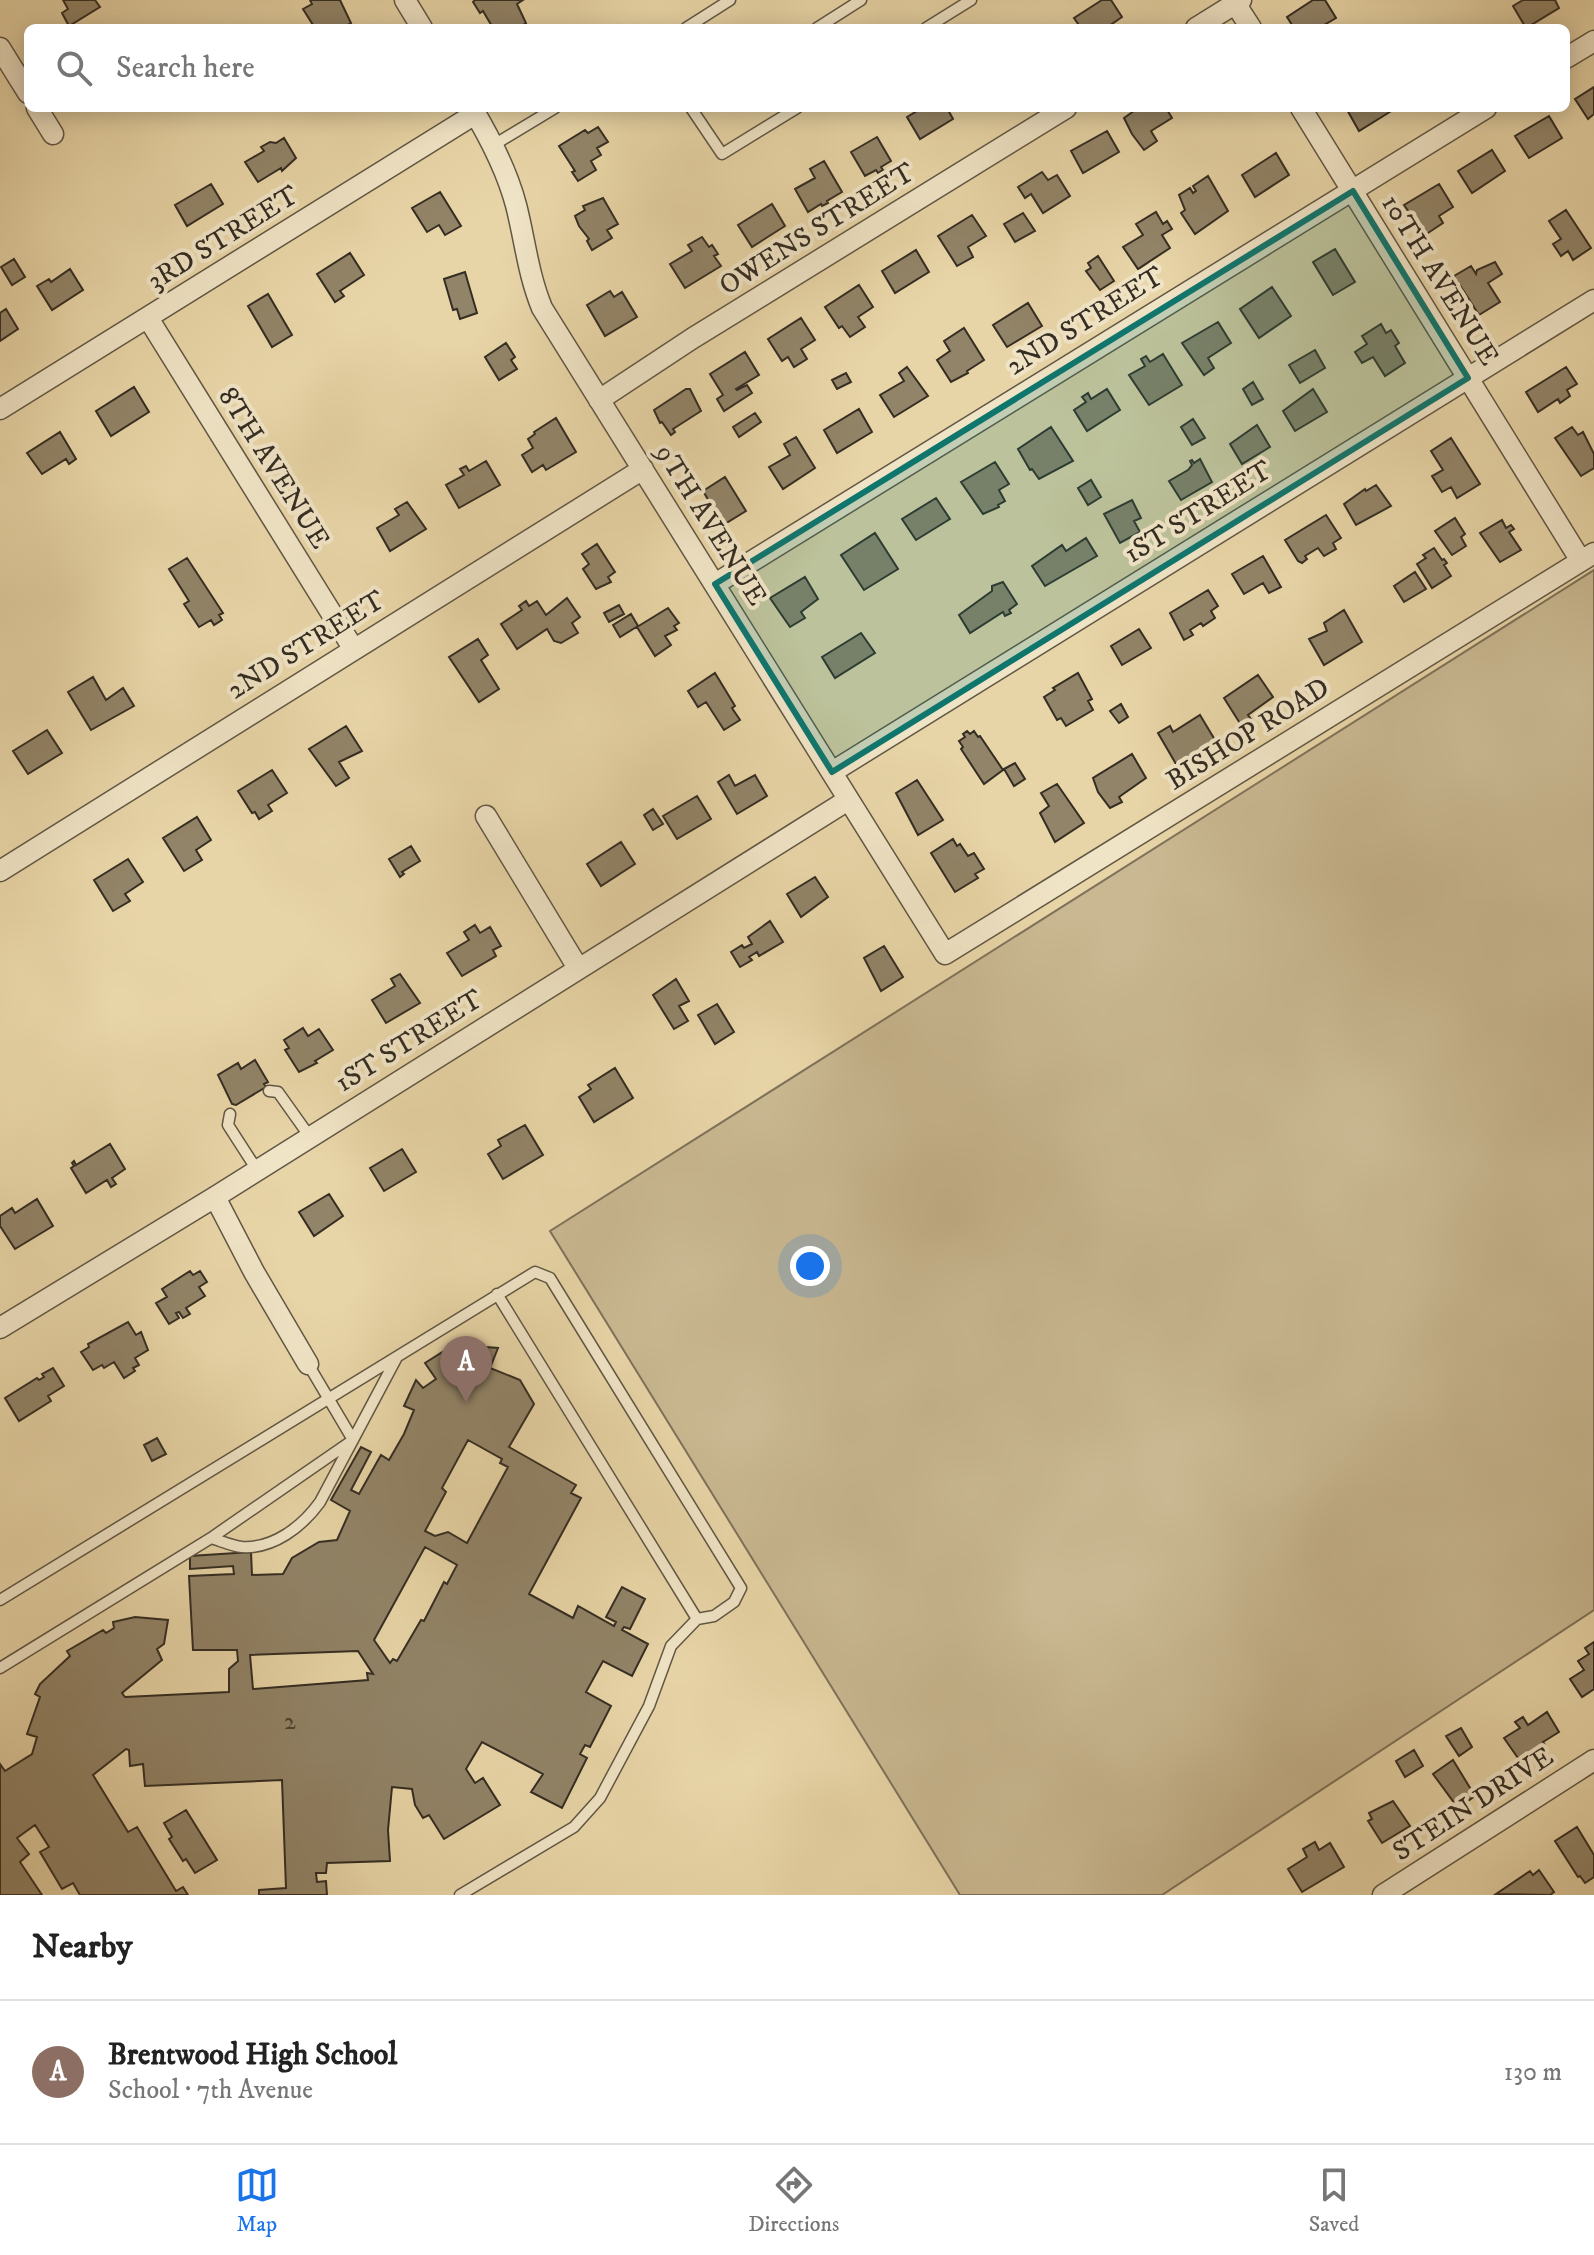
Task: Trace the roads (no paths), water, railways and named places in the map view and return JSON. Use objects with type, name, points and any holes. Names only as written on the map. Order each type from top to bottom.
[{"type":"street","points":[[405,0],[420,24]]},
{"type":"street","points":[[1202,24],[1237,1],[1249,24]]},
{"type":"street","points":[[1570,56],[1594,41]]},
{"type":"street","points":[[0,48],[24,87]]},
{"type":"street","points":[[39,112],[53,134]]},
{"type":"street","name":"3RD STREET","points":[[0,409],[471,112]]},
{"type":"street","name":"9TH AVENUE","points":[[474,112],[502,164],[515,203],[531,280],[542,308],[945,954]]},
{"type":"street","name":"OWENS STREET","points":[[599,400],[693,338],[1060,112]]},
{"type":"street","name":"10TH AVENUE","points":[[1304,112],[1532,481]]},
{"type":"street","name":"2ND STREET","points":[[715,584],[1480,112]]},
{"type":"street","name":"1ST STREET","points":[[832,772],[1594,300]]},
{"type":"street","name":"8TH AVENUE","points":[[148,318],[353,648]]},
{"type":"street","name":"2ND STREET","points":[[0,871],[643,469]]},
{"type":"street","name":"BISHOP ROAD","points":[[945,954],[1587,557],[1532,481]]},
{"type":"street","name":"1ST STREET","points":[[0,1328],[215,1197],[848,800]]},
{"type":"street","points":[[486,816],[578,968]]},
{"type":"street","points":[[215,1197],[254,1272],[308,1364]]},
{"type":"street","name":"STEIN DRIVE","points":[[1383,1895],[1594,1760]]},
{"type":"lane","points":[[692,24],[730,0]]},
{"type":"lane","points":[[823,24],[861,0]]},
{"type":"lane","points":[[932,24],[971,0]]},
{"type":"lane","points":[[492,146],[548,112]]},
{"type":"lane","points":[[694,112],[722,154],[790,112]]},
{"type":"lane","points":[[269,1091],[278,1092],[310,1137]]},
{"type":"lane","points":[[230,1114],[228,1125],[257,1170]]},
{"type":"lane","points":[[0,1600],[497,1294],[535,1272],[550,1278],[741,1588],[734,1602],[714,1616],[697,1619],[671,1646],[649,1706],[600,1798],[574,1827],[460,1895]]},
{"type":"lane","points":[[497,1294],[697,1619]]},
{"type":"lane","points":[[211,1538],[239,1547],[266,1546],[307,1520],[320,1502],[397,1357]]},
{"type":"lane","points":[[308,1364],[353,1440]]},
{"type":"lane","points":[[2,1664],[211,1538],[353,1440]]},
{"type":"place","name":"Brentwood High School","points":[[466,1402]]}]
